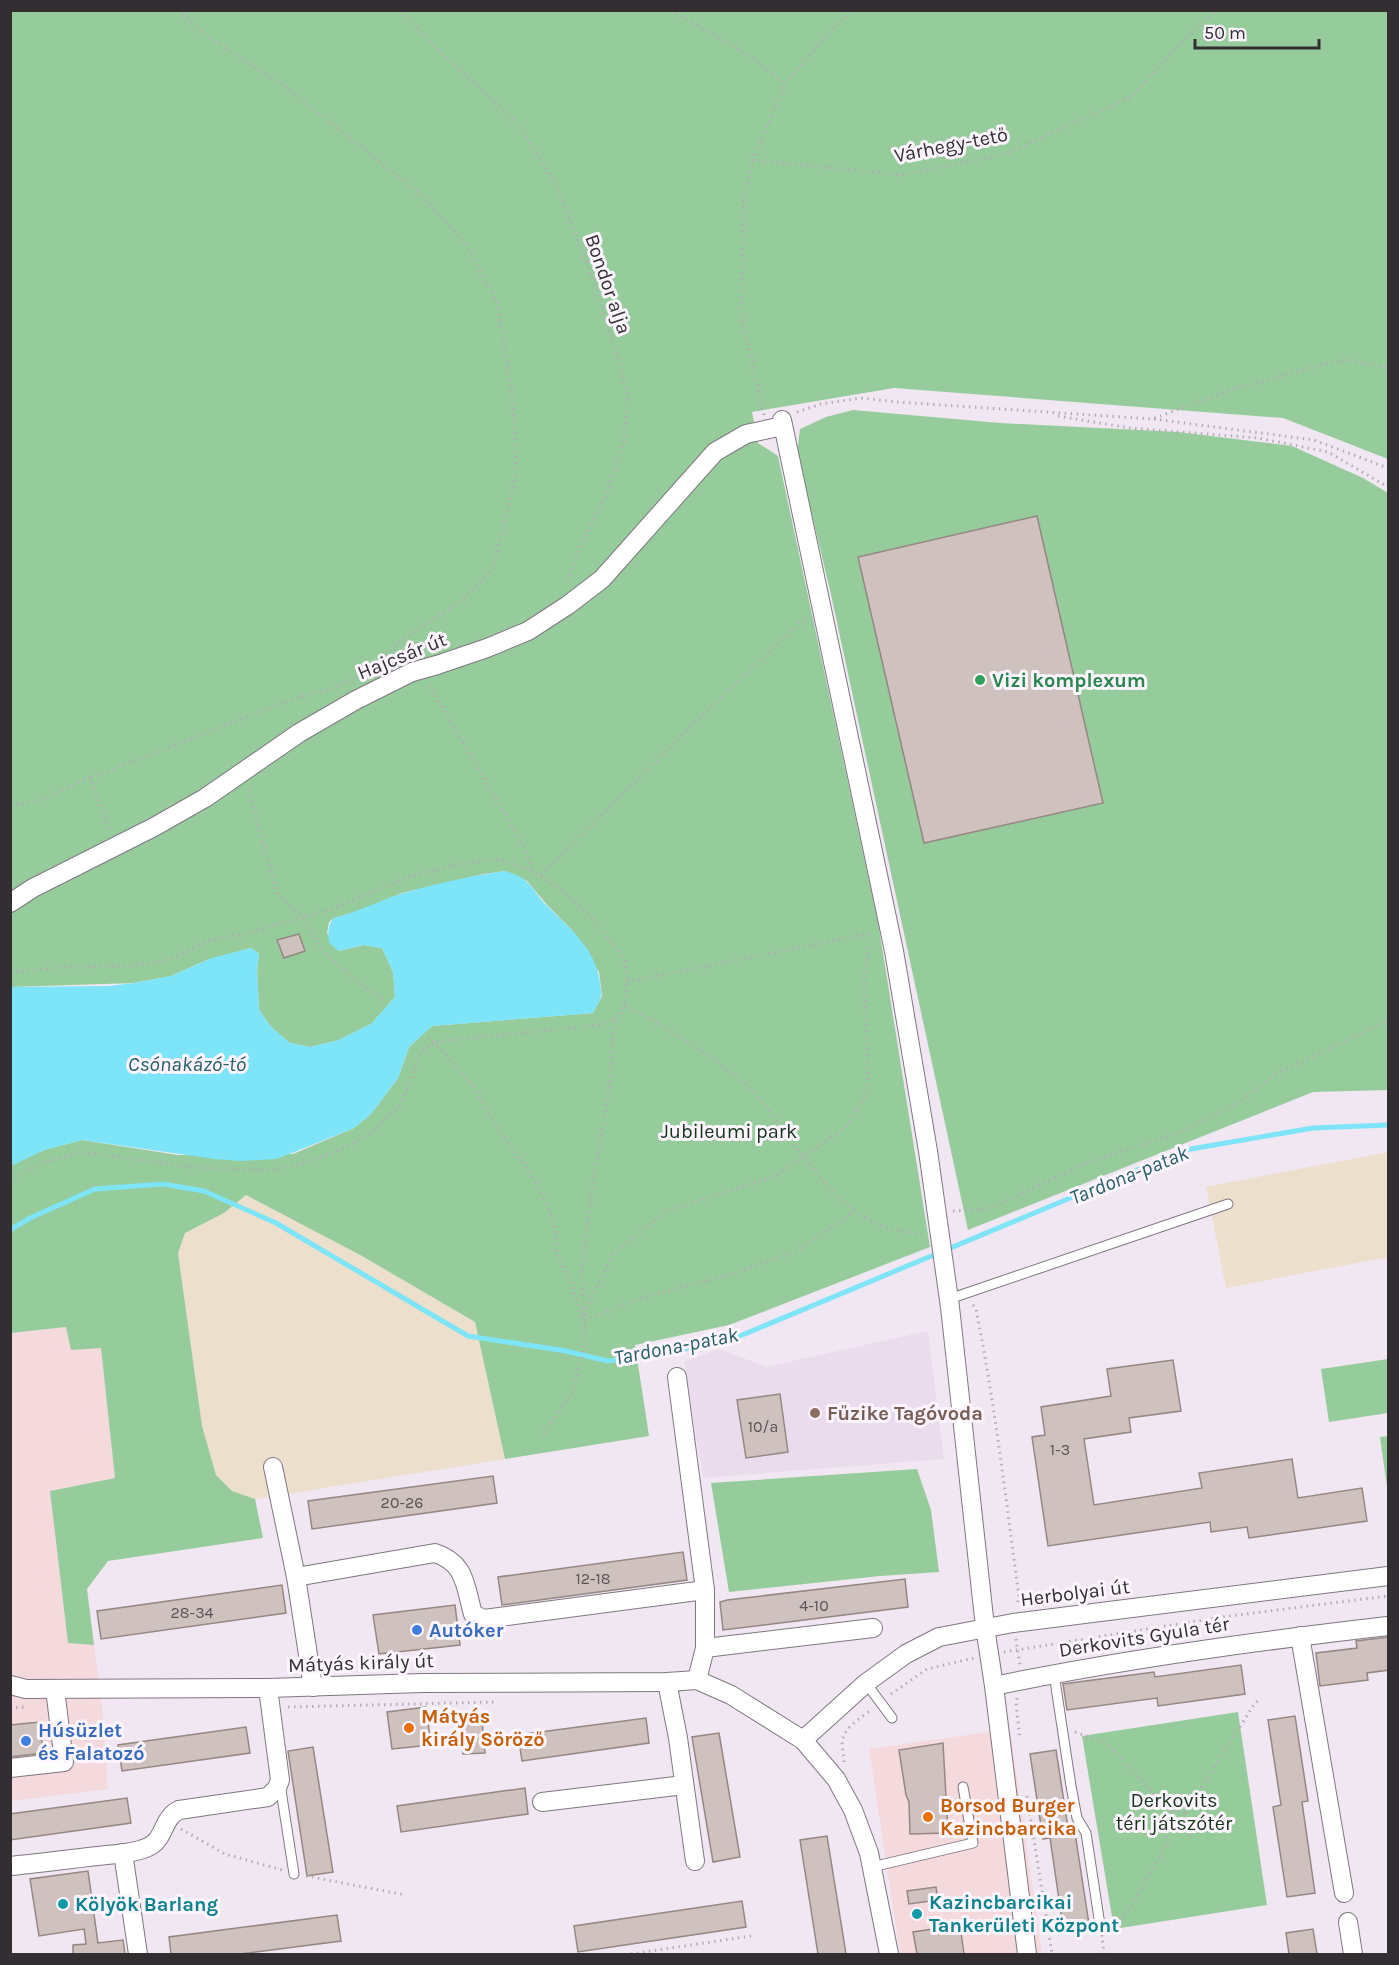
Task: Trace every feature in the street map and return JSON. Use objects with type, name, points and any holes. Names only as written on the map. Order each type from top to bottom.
[{"type":"street","points":[[777,425],[820,605],[889,930],[937,1211],[949,1299],[985,1627],[1027,1954]]},
{"type":"street","name":"Hajcsár út","points":[[10,903],[115,845],[154,827],[244,773],[299,733],[356,699],[420,669],[487,648],[528,631],[602,579],[715,452],[746,434],[777,425]]},
{"type":"street","points":[[677,1377],[705,1590],[705,1648],[697,1680]]},
{"type":"street","points":[[273,1467],[296,1577],[314,1687]]},
{"type":"street","points":[[296,1577],[435,1553],[447,1557],[459,1568],[466,1584],[473,1614],[484,1619],[705,1590]]},
{"type":"street","name":"Herbolyai út","points":[[803,1740],[866,1683],[920,1645],[939,1638],[985,1627],[1389,1575]]},
{"type":"street","name":"Derkovits Gyula tér","points":[[994,1686],[1054,1674],[1300,1636],[1389,1626]]},
{"type":"street","points":[[705,1648],[873,1628]]},
{"type":"street","points":[[1300,1636],[1344,1893]]},
{"type":"street","name":"Mátyás király út","points":[[16,1689],[268,1688],[422,1683],[697,1680],[731,1695],[803,1740],[837,1780],[853,1810],[872,1867],[889,1954]]},
{"type":"street","points":[[667,1682],[678,1738],[695,1861]]},
{"type":"street","points":[[10,1866],[123,1853],[146,1848],[155,1844],[166,1820],[172,1813],[179,1810],[268,1797],[277,1788],[280,1780],[268,1688]]},
{"type":"street","points":[[10,1768],[64,1762],[55,1689]]},
{"type":"street","points":[[542,1802],[684,1785]]},
{"type":"street","points":[[123,1853],[138,1954]]},
{"type":"street","points":[[1348,1922],[1353,1954]]},
{"type":"lane","points":[[949,1299],[1228,1204]]},
{"type":"lane","points":[[1054,1674],[1077,1818],[1086,1833],[1100,1924]]},
{"type":"lane","points":[[866,1683],[892,1718]]},
{"type":"lane","points":[[280,1780],[294,1874]]},
{"type":"lane","points":[[872,1867],[973,1843],[963,1787]]},
{"type":"path","points":[[178,10],[202,33],[284,85],[419,193],[466,245],[498,302],[512,391],[517,471],[493,568],[463,600],[406,637],[360,676]]},
{"type":"path","name":"Bondor alja","points":[[400,10],[432,44],[518,123],[555,182],[599,295],[628,396],[624,443],[607,493],[582,543],[566,585]]},
{"type":"path","points":[[670,10],[752,57],[785,84]]},
{"type":"path","points":[[853,10],[832,29],[785,84],[753,160],[743,203],[741,313],[777,425],[792,413],[821,404],[861,398],[1043,413],[1152,419],[1314,440],[1389,468]]},
{"type":"path","name":"Várhegy-tető","points":[[753,160],[902,175],[1005,154],[1131,97],[1183,41],[1217,10]]},
{"type":"path","points":[[1152,419],[1231,390],[1324,364],[1349,360],[1389,368]]},
{"type":"path","points":[[1043,413],[1130,428],[1258,438],[1328,452],[1389,487]]},
{"type":"path","points":[[540,876],[712,706],[820,605]]},
{"type":"path","points":[[10,806],[40,800],[90,778],[298,697],[331,689],[378,669]]},
{"type":"path","points":[[420,669],[525,850],[531,870]]},
{"type":"path","points":[[244,773],[278,895],[304,917],[312,935],[327,955],[350,976],[384,1001]]},
{"type":"path","points":[[90,778],[115,845]]},
{"type":"path","points":[[10,972],[67,967],[129,966],[159,962],[179,956],[210,940],[244,934],[332,909],[410,876],[461,864],[498,860],[531,870],[565,892],[593,919],[625,960],[627,982],[622,1011],[614,1019],[599,1025],[434,1042],[421,1052],[400,1105],[377,1128],[351,1145],[311,1161],[272,1170],[200,1168],[81,1152],[42,1163],[10,1179]]},
{"type":"path","points":[[627,982],[889,930]]},
{"type":"path","points":[[584,1315],[612,1255],[666,1211],[775,1176],[846,1127],[869,1089],[864,977],[869,946],[889,930]]},
{"type":"path","points":[[624,1006],[646,1017],[740,1080],[778,1121],[831,1189],[855,1211],[883,1227],[942,1247]]},
{"type":"path","points":[[544,1433],[572,1392],[583,1354],[585,1325],[582,1272],[594,1176],[610,1083],[614,1019]]},
{"type":"path","points":[[937,1211],[987,1209],[1084,1164],[1181,1132],[1237,1104],[1274,1075],[1389,1021]]},
{"type":"path","points":[[429,1037],[471,1083],[547,1204],[556,1233],[555,1251],[570,1281],[585,1325]]},
{"type":"path","points":[[584,1320],[642,1298],[736,1273],[798,1250],[855,1211]]},
{"type":"path","points":[[1185,1813],[1255,1703],[1261,1698]]},
{"type":"path","points":[[1062,1727],[1106,1743],[1170,1812]]},
{"type":"path","points":[[1104,1954],[1103,1942],[1131,1906],[1168,1842],[1163,1824],[1170,1812],[1176,1810],[1185,1813],[1190,1825],[1189,1836]]},
{"type":"path","points":[[631,1954],[751,1936]]},
{"type":"shaded area","points":[[1388,1152],[1388,1257],[1226,1288],[1206,1187]]},
{"type":"shaded area","points":[[246,1195],[362,1256],[475,1322],[505,1459],[255,1499],[232,1491],[216,1475],[202,1426],[178,1253],[185,1233],[224,1213]]},
{"type":"shaded area","points":[[66,1327],[101,1348],[115,1478],[50,1491],[68,1643],[94,1645],[102,1705],[108,1789],[11,1801],[10,1333]]},
{"type":"shaded area","name":"Fűzike Tagóvoda","points":[[928,1331],[944,1459],[703,1478],[684,1361],[720,1349],[766,1367]]},
{"type":"shaded area","points":[[1010,1729],[1042,1954],[900,1954],[869,1749]]},
{"type":"green space","name":"Jubileumi park","points":[[11,11],[1388,11],[1388,459],[1283,418],[894,388],[752,412],[758,443],[778,456],[878,922],[930,1247],[729,1325],[635,1345],[649,1436],[505,1459],[475,1322],[362,1256],[246,1195],[224,1213],[185,1233],[178,1253],[202,1426],[216,1475],[232,1491],[255,1499],[263,1538],[108,1561],[87,1589],[94,1645],[68,1643],[50,1491],[115,1478],[101,1348],[71,1350],[66,1327],[11,1333],[10,1166],[44,1150],[82,1140],[178,1155],[293,1154],[354,1128],[371,1114],[398,1078],[409,1047],[432,1026],[593,1013],[602,996],[599,972],[571,929],[527,881],[505,871],[402,893],[362,910],[334,918],[329,922],[327,933],[339,951],[363,945],[382,948],[393,972],[395,997],[371,1024],[339,1040],[310,1047],[290,1043],[271,1027],[259,1010],[257,971],[259,954],[251,948],[207,960],[171,976],[134,983],[11,987]]},
{"type":"green space","points":[[853,410],[1000,423],[1178,432],[1292,446],[1363,478],[1388,493],[1388,1090],[1313,1092],[968,1230],[830,590],[797,453],[800,429],[826,417]]},
{"type":"green space","points":[[1388,1359],[1388,1413],[1329,1422],[1321,1369]]},
{"type":"green space","points":[[1388,1436],[1388,1494],[1380,1437]]},
{"type":"green space","points":[[917,1469],[931,1510],[939,1572],[729,1592],[711,1483]]},
{"type":"green space","name":"Derkovits téri játszótér","points":[[1238,1712],[1267,1905],[1114,1929],[1082,1736]]},
{"type":"water","name":"Csónakázó-tó","points":[[505,871],[520,877],[529,884],[587,949],[597,971],[601,992],[600,1000],[593,1013],[432,1026],[409,1047],[398,1078],[371,1114],[354,1128],[277,1159],[240,1161],[215,1159],[82,1140],[44,1150],[11,1166],[11,987],[109,986],[134,983],[171,976],[212,958],[251,948],[259,954],[257,971],[259,1010],[271,1027],[290,1043],[310,1047],[339,1040],[371,1024],[395,997],[393,972],[382,948],[363,945],[339,951],[329,943],[329,927],[334,918],[416,889]]},
{"type":"building","name":"Vizi komplexum","points":[[1037,516],[1103,803],[924,843],[858,557]]},
{"type":"building","points":[[299,934],[305,951],[284,958],[277,940]]},
{"type":"building","points":[[1173,1360],[1181,1411],[1129,1418],[1131,1432],[1084,1439],[1094,1505],[1202,1488],[1199,1473],[1292,1459],[1298,1498],[1362,1488],[1367,1521],[1249,1538],[1247,1527],[1211,1532],[1210,1522],[1048,1546],[1032,1437],[1045,1435],[1041,1407],[1111,1396],[1107,1369]]},
{"type":"building","points":[[780,1394],[788,1452],[746,1458],[737,1400]]},
{"type":"building","points":[[493,1476],[497,1503],[312,1529],[308,1501]]},
{"type":"building","points":[[683,1552],[687,1580],[502,1605],[498,1577]]},
{"type":"building","points":[[905,1579],[908,1607],[723,1630],[720,1602],[727,1600]]},
{"type":"building","points":[[282,1585],[286,1613],[101,1639],[97,1611]]},
{"type":"building","name":"Autóker","points":[[455,1605],[460,1645],[379,1654],[373,1615]]},
{"type":"building","points":[[1389,1637],[1389,1670],[1367,1673],[1368,1680],[1320,1686],[1316,1653],[1357,1648],[1356,1641]]},
{"type":"building","points":[[1241,1665],[1245,1694],[1158,1706],[1157,1698],[1067,1710],[1063,1684],[1154,1672],[1155,1677]]},
{"type":"building","name":"Mátyás király Söröző","points":[[426,1707],[431,1745],[392,1749],[387,1712]]},
{"type":"building","points":[[1295,1716],[1308,1801],[1302,1802],[1315,1893],[1287,1897],[1273,1807],[1281,1805],[1268,1720]]},
{"type":"building","points":[[646,1718],[649,1743],[522,1761],[518,1735]]},
{"type":"building","points":[[482,1720],[485,1753],[463,1754],[461,1721]]},
{"type":"building","name":"Húsüzlet és Falatozó","points":[[40,1722],[43,1753],[10,1757],[10,1725]]},
{"type":"building","points":[[246,1727],[250,1753],[122,1771],[118,1745]]},
{"type":"building","points":[[719,1733],[740,1857],[713,1862],[692,1737]]},
{"type":"building","points":[[943,1743],[948,1833],[910,1834],[909,1802],[899,1750]]},
{"type":"building","points":[[313,1747],[333,1872],[307,1876],[288,1751]]},
{"type":"building","points":[[1056,1750],[1069,1834],[1075,1833],[1089,1924],[1063,1927],[1050,1838],[1043,1839],[1030,1754]]},
{"type":"building","points":[[525,1788],[528,1814],[401,1832],[397,1806]]},
{"type":"building","points":[[127,1798],[131,1823],[10,1840],[10,1814]]},
{"type":"building","points":[[827,1836],[846,1954],[818,1954],[800,1840]]},
{"type":"building","name":"Kölyök Barlang","points":[[88,1871],[98,1943],[123,1940],[125,1954],[73,1954],[73,1945],[86,1944],[84,1929],[39,1936],[30,1879]]},
{"type":"building","points":[[936,1887],[938,1900],[909,1904],[907,1891]]},
{"type":"building","points":[[742,1901],[746,1927],[578,1952],[574,1926]]},
{"type":"building","points":[[337,1915],[341,1941],[240,1954],[171,1954],[169,1937]]},
{"type":"building","name":"Kazincbarcikai Tankerületi Központ","points":[[960,1925],[964,1954],[917,1954],[913,1932]]},
{"type":"building","points":[[1313,1929],[1317,1954],[1289,1954],[1286,1933]]},
{"type":"waterway","name":"Tardona-patak","points":[[10,1230],[30,1218],[95,1189],[163,1184],[204,1191],[276,1223],[468,1336],[566,1351],[608,1361],[656,1355],[735,1338],[1185,1150],[1313,1128],[1388,1125]]},
{"type":"place","name":"Vizi komplexum","points":[[980,680]]},
{"type":"place","name":"Fűzike Tagóvoda","points":[[815,1413]]},
{"type":"place","name":"Autóker","points":[[417,1630]]},
{"type":"place","name":"Mátyás király Söröző","points":[[409,1728]]},
{"type":"place","name":"Húsüzlet és Falatozó","points":[[26,1741]]},
{"type":"place","name":"Borsod Burger Kazincbarcika","points":[[928,1817]]},
{"type":"place","name":"Kölyök Barlang","points":[[63,1904]]},
{"type":"place","name":"Kazincbarcikai Tankerületi Központ","points":[[917,1914]]}]
